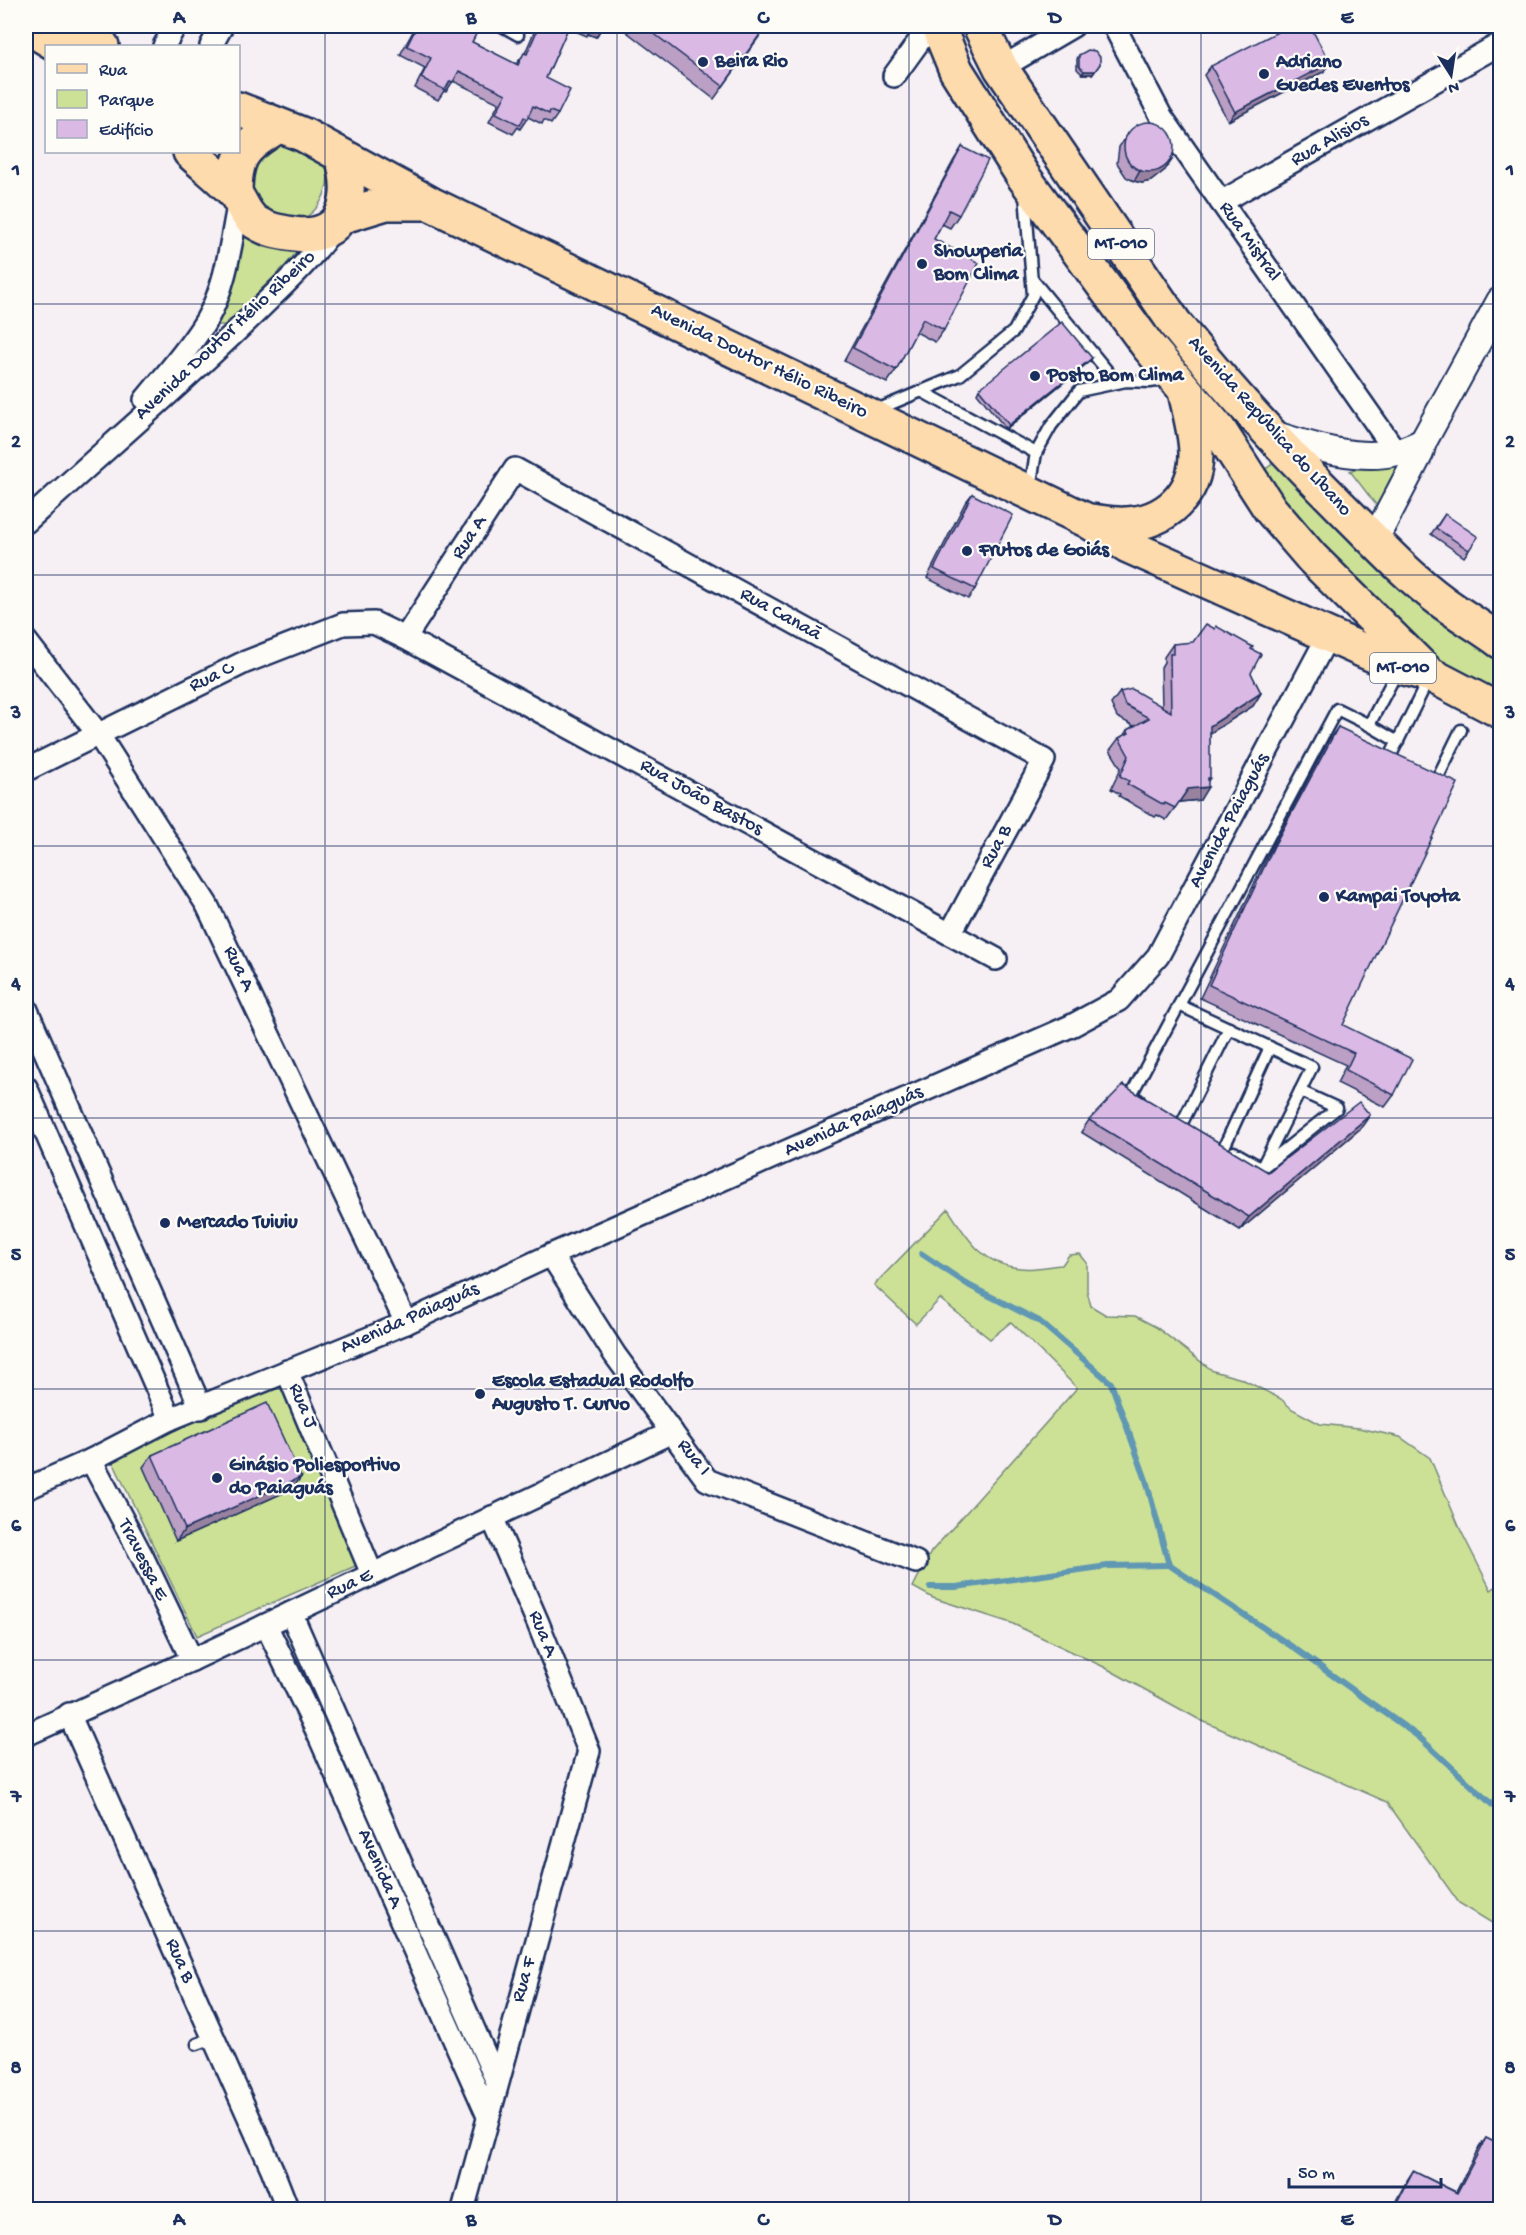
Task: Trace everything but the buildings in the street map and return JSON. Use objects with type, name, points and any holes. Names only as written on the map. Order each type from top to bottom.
[{"type":"main road","points":[[26,26],[57,45]]},
{"type":"main road","points":[[59,26],[100,45]]},
{"type":"main road","name":"Avenida República do Líbano","points":[[938,26],[956,70],[1023,176],[1118,308],[1219,430],[1270,509],[1305,550],[1431,675]]},
{"type":"main road","name":"Avenida República do Líbano","points":[[980,26],[1001,68],[1176,325],[1205,361],[1269,433],[1374,541],[1444,603],[1500,641]]},
{"type":"main road","name":"Avenida Doutor Hélio Ribeiro","points":[[240,110],[304,135],[431,204],[1088,521]]},
{"type":"main road","points":[[237,197],[235,172],[241,154],[254,141],[278,126]]},
{"type":"main road","name":"Avenida Doutor Hélio Ribeiro","points":[[190,153],[237,197],[252,221],[266,229],[301,235],[320,233],[338,221],[386,203],[431,204]]},
{"type":"main road","name":"Avenida Doutor Hélio Ribeiro","points":[[338,221],[347,201],[348,186],[342,156]]},
{"type":"main road","name":"MT-010","points":[[1088,521],[1125,524],[1148,520],[1164,513],[1178,502],[1190,487],[1196,467],[1197,451],[1180,384]]},
{"type":"main road","name":"MT-010","points":[[1088,521],[1128,546],[1400,667],[1431,675],[1500,711]]},
{"type":"street","points":[[165,45],[175,26]]},
{"type":"street","points":[[212,45],[222,26]]},
{"type":"street","points":[[894,76],[930,26]]},
{"type":"street","points":[[1001,68],[1073,26]]},
{"type":"street","name":"Rua Mistral","points":[[1114,26],[1161,116],[1395,453]]},
{"type":"street","name":"Rua Alisios","points":[[1221,202],[1500,44]]},
{"type":"street","name":"Avenida Doutor Hélio Ribeiro","points":[[113,441],[208,318],[218,294],[226,264],[237,197]]},
{"type":"street","name":"Avenida Doutor Hélio Ribeiro","points":[[26,522],[223,344],[313,254],[338,221]]},
{"type":"street","points":[[1374,541],[1420,453],[1423,442],[1500,301]]},
{"type":"street","points":[[1269,433],[1310,445],[1366,454],[1395,453],[1423,442]]},
{"type":"street","name":"Rua A","points":[[405,638],[515,469]]},
{"type":"street","name":"Rua Canaã","points":[[515,469],[1044,760]]},
{"type":"street","name":"Rua C","points":[[26,770],[243,663],[343,624],[374,623],[405,638]]},
{"type":"street","name":"Avenida Paiaguás","points":[[26,1490],[91,1461],[170,1419],[406,1323],[551,1255],[1073,1025],[1119,1000],[1158,956],[1316,631]]},
{"type":"street","name":"Rua João Bastos","points":[[405,638],[996,959]]},
{"type":"street","name":"Rua A","points":[[26,642],[98,734],[207,905],[406,1323]]},
{"type":"street","name":"Rua B","points":[[951,934],[1044,760]]},
{"type":"street","points":[[26,1008],[201,1408]]},
{"type":"street","points":[[26,1087],[170,1419]]},
{"type":"street","name":"Rua I","points":[[551,1255],[615,1355],[707,1480],[916,1562]]},
{"type":"street","name":"Rua J","points":[[287,1371],[372,1574]]},
{"type":"street","name":"Rua E","points":[[26,1735],[192,1660],[672,1432]]},
{"type":"street","name":"Travessa E","points":[[91,1461],[143,1558],[192,1660]]},
{"type":"street","name":"Rua A","points":[[492,1517],[538,1623],[589,1751]]},
{"type":"street","name":"Avenida A","points":[[291,1613],[497,2082]]},
{"type":"street","name":"Avenida A","points":[[266,1624],[309,1730],[488,2116]]},
{"type":"street","name":"Rua B","points":[[69,1714],[205,2041],[272,2169],[288,2210]]},
{"type":"street","name":"Rua F","points":[[463,2210],[589,1751]]},
{"type":"lane","points":[[502,26],[518,35]]},
{"type":"lane","points":[[866,414],[960,375],[1014,331],[1033,295],[1023,176]]},
{"type":"lane","points":[[1032,279],[1117,383]]},
{"type":"lane","points":[[1029,494],[1036,453],[1051,426],[1079,391],[1117,383],[1180,384]]},
{"type":"lane","points":[[923,392],[1036,453]]},
{"type":"lane","points":[[1369,725],[1400,667]]},
{"type":"lane","points":[[1431,675],[1389,759],[1436,781],[1461,730]]},
{"type":"lane","points":[[1151,1106],[1131,1095],[1337,709],[1398,742]]},
{"type":"lane","points":[[1179,1005],[1312,1067],[1262,1168]]},
{"type":"lane","points":[[1182,1124],[1229,1028]]},
{"type":"lane","points":[[1224,1147],[1270,1047]]},
{"type":"lane","points":[[1262,1168],[1337,1108],[1300,1091]]},
{"type":"lane","points":[[1172,1118],[1192,1129]]},
{"type":"lane","points":[[1213,1141],[1262,1168]]},
{"type":"green space","points":[[287,139],[320,158],[327,170],[328,179],[322,199],[316,208],[300,220],[291,221],[256,207],[246,171],[251,159]]},
{"type":"green space","points":[[248,234],[300,248],[285,266],[225,325],[218,325],[216,319],[238,264],[244,237]]},
{"type":"green space","points":[[1405,455],[1380,510],[1350,471]]},
{"type":"green space","points":[[1284,456],[1500,656],[1500,694],[1455,672],[1394,625],[1329,559],[1260,473]]},
{"type":"green space","points":[[948,1209],[969,1240],[995,1262],[1020,1268],[1035,1268],[1062,1265],[1069,1255],[1080,1254],[1087,1263],[1087,1291],[1091,1306],[1106,1315],[1135,1316],[1156,1327],[1213,1371],[1242,1379],[1281,1399],[1292,1409],[1320,1424],[1359,1428],[1400,1437],[1430,1458],[1461,1531],[1491,1590],[1500,1584],[1500,1928],[1459,1903],[1387,1802],[1200,1720],[1104,1667],[1011,1623],[933,1598],[913,1587],[931,1552],[1077,1388],[1011,1322],[990,1339],[940,1299],[916,1324],[874,1285]]},
{"type":"green space","points":[[285,1382],[362,1563],[197,1636],[111,1458]]},
{"type":"waterway","points":[[922,1254],[970,1286],[1039,1321],[1111,1383],[1146,1480],[1169,1565],[1294,1648],[1419,1737],[1500,1812]]},
{"type":"waterway","points":[[930,1587],[956,1587],[1108,1566],[1169,1565]]},
{"type":"place","name":"Beira Rio","points":[[703,62]]},
{"type":"place","name":"Adriano Guedes Eventos","points":[[1264,74]]},
{"type":"place","name":"Showperia Bom Clima","points":[[922,264]]},
{"type":"place","name":"Posto Bom Clima","points":[[1035,376]]},
{"type":"place","name":"Frutos de Goiás","points":[[967,551]]},
{"type":"place","name":"Kampai Toyota","points":[[1324,897]]},
{"type":"place","name":"Mercado Tuiuiu","points":[[165,1223]]},
{"type":"place","name":"Escola Estadual Rodolfo Augusto T. Curvo","points":[[480,1394]]},
{"type":"place","name":"Ginásio Poliesportivo do Paiaguás","points":[[217,1478]]}]
